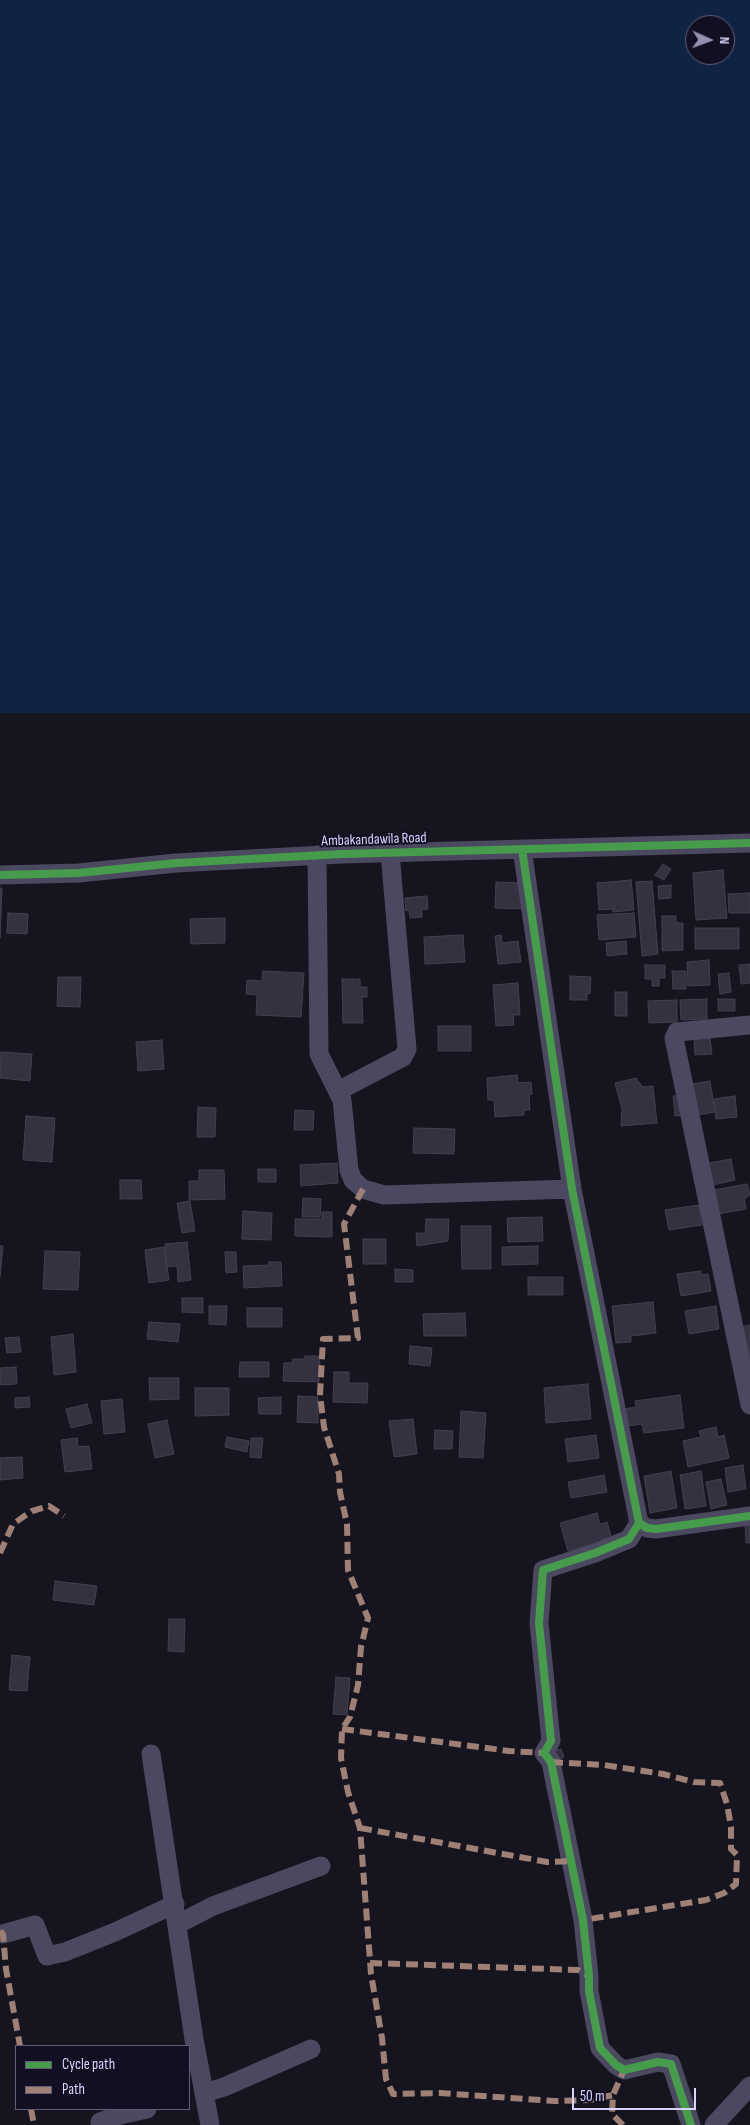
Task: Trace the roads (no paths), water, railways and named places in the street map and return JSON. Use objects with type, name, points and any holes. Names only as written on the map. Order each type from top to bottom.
[{"type":"street","name":"Ambakandawila Road","points":[[0,875],[79,873],[176,863],[317,855],[750,843]]},
{"type":"street","points":[[522,849],[572,1189],[639,1523],[629,1539],[595,1553],[543,1570],[539,1623],[551,1741],[544,1753],[551,1762],[583,1920],[589,1970],[589,1991],[600,2048],[616,2065],[624,2070],[658,2062],[671,2064],[691,2125]]},
{"type":"street","points":[[338,1091],[403,1057],[407,1049],[390,853]]},
{"type":"street","points":[[317,855],[319,1054],[342,1100],[350,1170],[353,1180],[363,1189],[384,1195],[572,1189]]},
{"type":"street","points":[[750,1025],[677,1032],[674,1038],[750,1405]]},
{"type":"street","points":[[639,1523],[647,1528],[656,1529],[750,1516]]},
{"type":"street","points":[[151,1754],[178,1924],[194,2039],[199,2092],[210,2125]]},
{"type":"street","points":[[178,1924],[213,1906],[321,1866]]},
{"type":"street","points":[[3,1934],[35,1925],[47,1956],[65,1952],[115,1932],[175,1904]]},
{"type":"street","points":[[199,2092],[224,2088],[311,2048]]},
{"type":"street","points":[[714,2125],[750,2086]]},
{"type":"street","points":[[100,2122],[142,2110]]},
{"type":"water","points":[[0,0],[750,0],[750,713],[0,713]]}]
